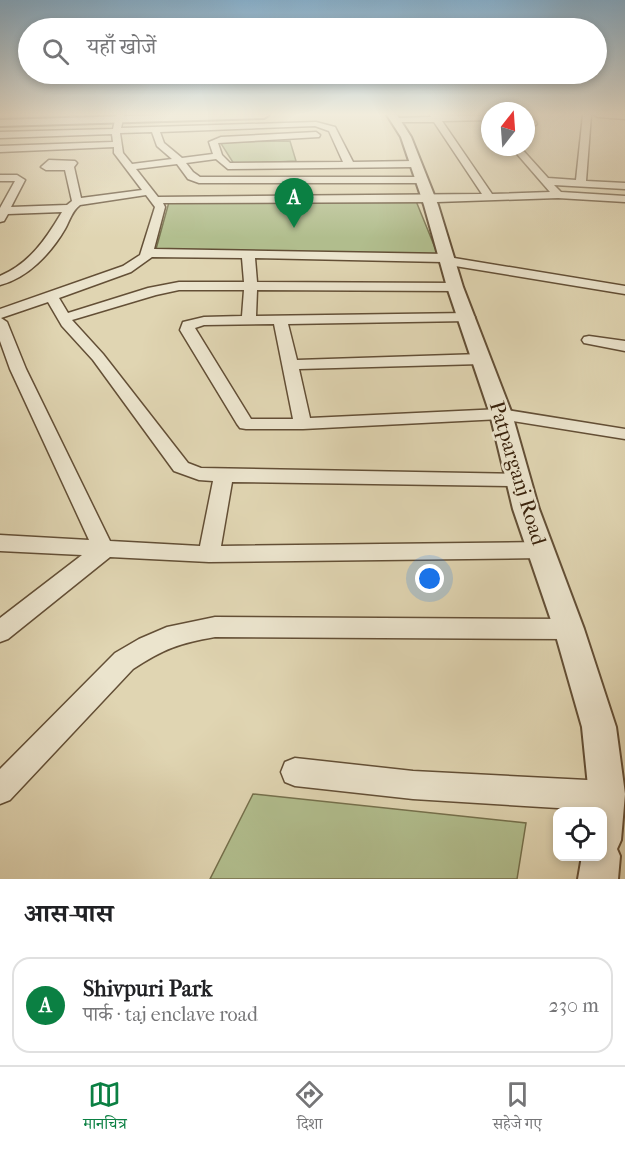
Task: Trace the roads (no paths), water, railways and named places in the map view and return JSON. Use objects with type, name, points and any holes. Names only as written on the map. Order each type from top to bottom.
[{"type":"street","points":[[0,314],[127,269],[143,260],[148,253],[160,210],[152,196],[120,156]]},
{"type":"street","points":[[173,156],[180,161],[189,176],[199,180],[421,181]]},
{"type":"street","points":[[129,167],[218,156]]},
{"type":"street","points":[[218,156],[225,165],[233,166],[349,164],[490,198],[558,195],[625,199]]},
{"type":"street","points":[[345,156],[349,164]]},
{"type":"street","name":"Patparganj Road","points":[[412,156],[449,259],[455,287],[468,317],[501,414],[518,480],[569,629],[599,727],[607,796],[606,807]]},
{"type":"street","points":[[461,156],[490,198]]},
{"type":"street","points":[[522,156],[558,195]]},
{"type":"street","points":[[580,183],[583,156]]},
{"type":"street","points":[[0,281],[35,261],[58,231],[73,205],[69,167]]},
{"type":"street","points":[[0,178],[20,179],[2,214]]},
{"type":"street","points":[[2,214],[152,196],[421,181]]},
{"type":"street","points":[[545,181],[625,186]]},
{"type":"street","points":[[0,195],[12,194]]},
{"type":"street","points":[[148,253],[449,259],[625,290]]},
{"type":"street","points":[[248,254],[251,287],[249,320]]},
{"type":"street","points":[[64,318],[170,287],[455,287]]},
{"type":"street","points":[[51,296],[64,318],[98,357],[181,467],[199,474],[224,476],[518,480]]},
{"type":"street","points":[[468,317],[204,321],[188,325],[187,330],[242,422],[250,425],[501,414],[625,434]]},
{"type":"street","points":[[280,319],[303,424]]},
{"type":"street","points":[[0,322],[18,369],[104,550]]},
{"type":"street","points":[[589,340],[625,346]]},
{"type":"street","points":[[291,365],[481,359]]},
{"type":"street","points":[[209,554],[224,476]]},
{"type":"street","points":[[0,543],[209,554],[542,550]]},
{"type":"street","points":[[0,632],[104,550]]},
{"type":"street","points":[[0,790],[108,676],[148,646],[176,634],[215,627],[569,629]]},
{"type":"street","points":[[295,772],[413,785],[607,796]]},
{"type":"street","points":[[598,879],[600,861]]},
{"type":"place","name":"Shivpuri Park","points":[[294,228]]}]
